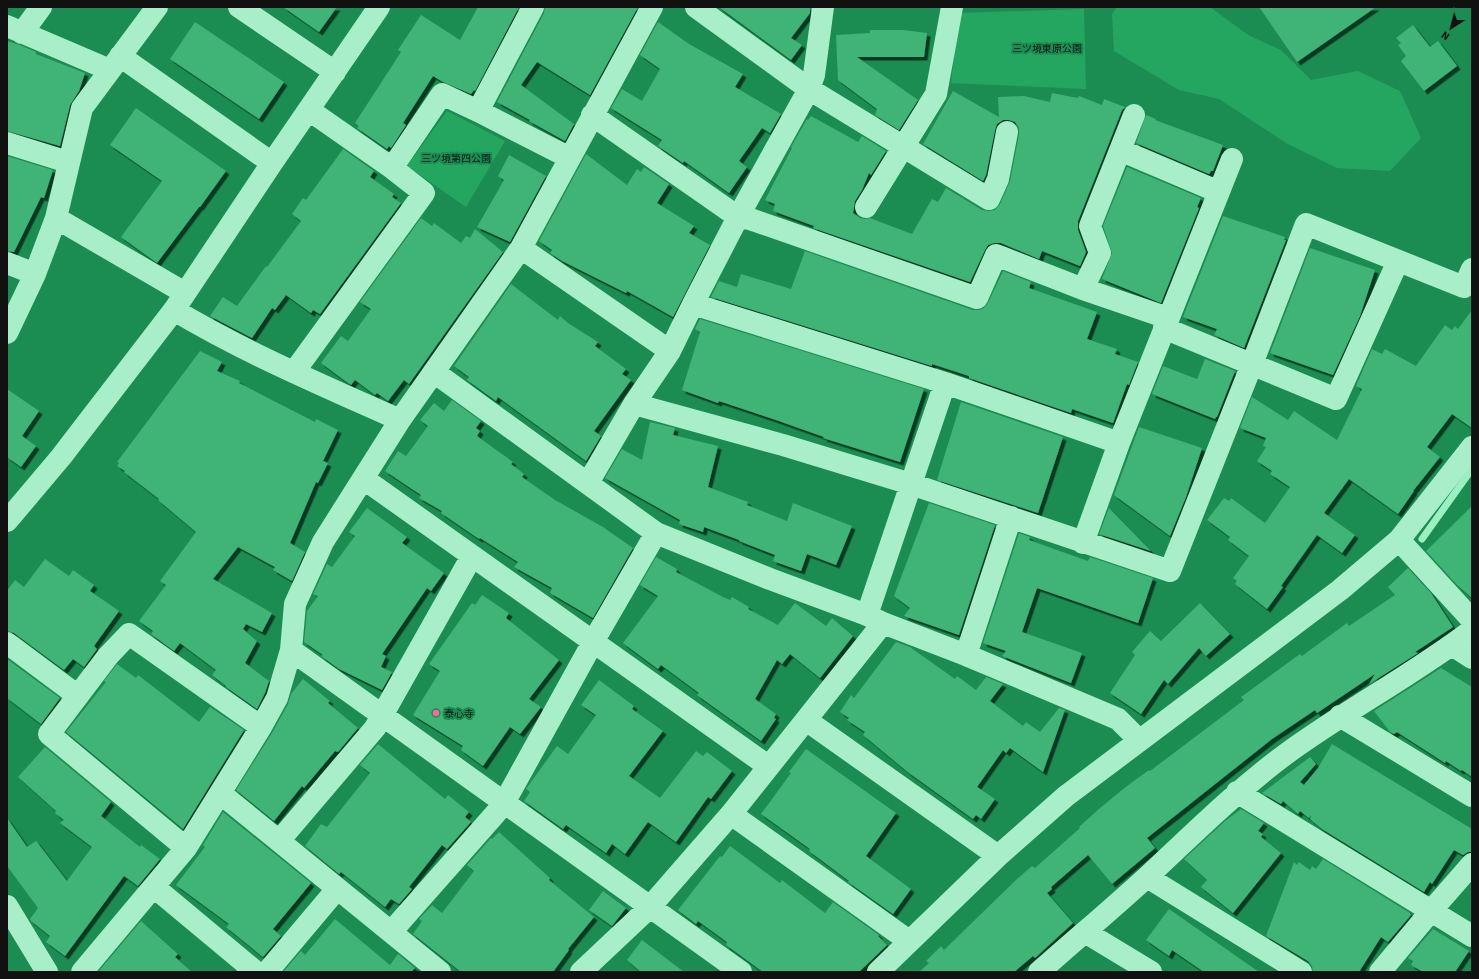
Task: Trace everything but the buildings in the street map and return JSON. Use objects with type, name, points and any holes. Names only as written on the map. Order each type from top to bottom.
[{"type":"street","points":[[15,30],[41,7]]},
{"type":"street","points":[[7,334],[35,274],[56,218],[68,162],[82,108],[157,7]]},
{"type":"street","points":[[239,7],[335,72]]},
{"type":"street","points":[[7,521],[61,456],[180,301],[272,163],[380,7]]},
{"type":"street","points":[[478,111],[534,7]]},
{"type":"street","points":[[82,972],[186,848],[261,726],[277,698],[291,650],[295,604],[323,542],[400,420],[521,248],[652,7]]},
{"type":"street","points":[[696,7],[808,89],[989,199],[998,180],[1007,132]]},
{"type":"street","points":[[588,483],[634,404],[670,351],[738,217],[808,89],[814,75],[823,7]]},
{"type":"street","points":[[866,207],[936,94],[952,7]]},
{"type":"street","points":[[15,30],[115,63],[272,163]]},
{"type":"street","points":[[392,168],[442,94],[570,158]]},
{"type":"street","points":[[294,372],[424,193],[392,168],[309,110]]},
{"type":"street","points":[[1083,290],[1100,253],[1090,226],[1134,115]]},
{"type":"street","points":[[592,116],[738,217],[750,219],[977,298],[996,255],[1166,323],[1252,364],[1336,399],[1398,261]]},
{"type":"street","points":[[7,143],[68,162]]},
{"type":"street","points":[[1120,150],[1219,192]]},
{"type":"street","points":[[1083,543],[1119,443],[1232,159]]},
{"type":"street","points":[[56,218],[180,301],[208,330],[294,372],[400,420]]},
{"type":"street","points":[[634,404],[783,445],[911,484],[1170,571],[1306,224],[1464,286],[1472,269]]},
{"type":"street","points":[[521,248],[670,351]]},
{"type":"street","points":[[7,263],[35,274]]},
{"type":"street","points":[[693,304],[944,383],[1119,443]]},
{"type":"street","points":[[434,372],[656,533],[966,655],[1118,719],[1139,740]]},
{"type":"street","points":[[582,972],[650,907],[731,814],[806,720],[875,619],[911,484],[944,383]]},
{"type":"street","points":[[878,972],[998,856],[1066,796],[1340,590],[1399,540],[1472,447]]},
{"type":"street","points":[[364,479],[768,766]]},
{"type":"street","points":[[966,655],[1011,517]]},
{"type":"street","points":[[391,932],[504,803],[593,642],[656,533]]},
{"type":"street","points":[[1399,540],[1472,620]]},
{"type":"street","points":[[279,841],[375,728],[472,556]]},
{"type":"street","points":[[1039,972],[1146,877],[1237,792],[1286,754],[1340,716],[1452,645],[1472,630]]},
{"type":"street","points":[[186,848],[49,734],[108,656],[129,634],[261,726]]},
{"type":"street","points":[[7,643],[78,696]]},
{"type":"street","points":[[1452,645],[1472,658]]},
{"type":"street","points":[[291,650],[741,972]]},
{"type":"street","points":[[1340,716],[1472,796]]},
{"type":"street","points":[[806,720],[998,856]]},
{"type":"street","points":[[1237,792],[1472,936]]},
{"type":"street","points":[[220,793],[440,972]]},
{"type":"street","points":[[731,814],[910,941]]},
{"type":"street","points":[[1380,972],[1431,910],[1472,864]]},
{"type":"street","points":[[1146,877],[1301,972]]},
{"type":"street","points":[[154,887],[256,972]]},
{"type":"street","points":[[267,972],[338,889]]},
{"type":"street","points":[[7,906],[47,972]]},
{"type":"street","points":[[1085,932],[1151,972]]},
{"type":"green space","points":[[1117,7],[1210,7],[1248,35],[1281,50],[1311,80],[1358,71],[1400,91],[1421,138],[1390,171],[1337,168],[1286,143],[1219,99],[1179,90],[1114,51],[1112,14]]},
{"type":"green space","name":"三ツ境東原公園","points":[[1084,9],[1086,89],[951,83],[959,13]]},
{"type":"green space","name":"三ツ境第四公園","points":[[447,111],[505,141],[466,207],[407,166]]},
{"type":"waterway","points":[[1422,539],[1472,469]]},
{"type":"place","name":"泰心寺","points":[[436,713]]}]
